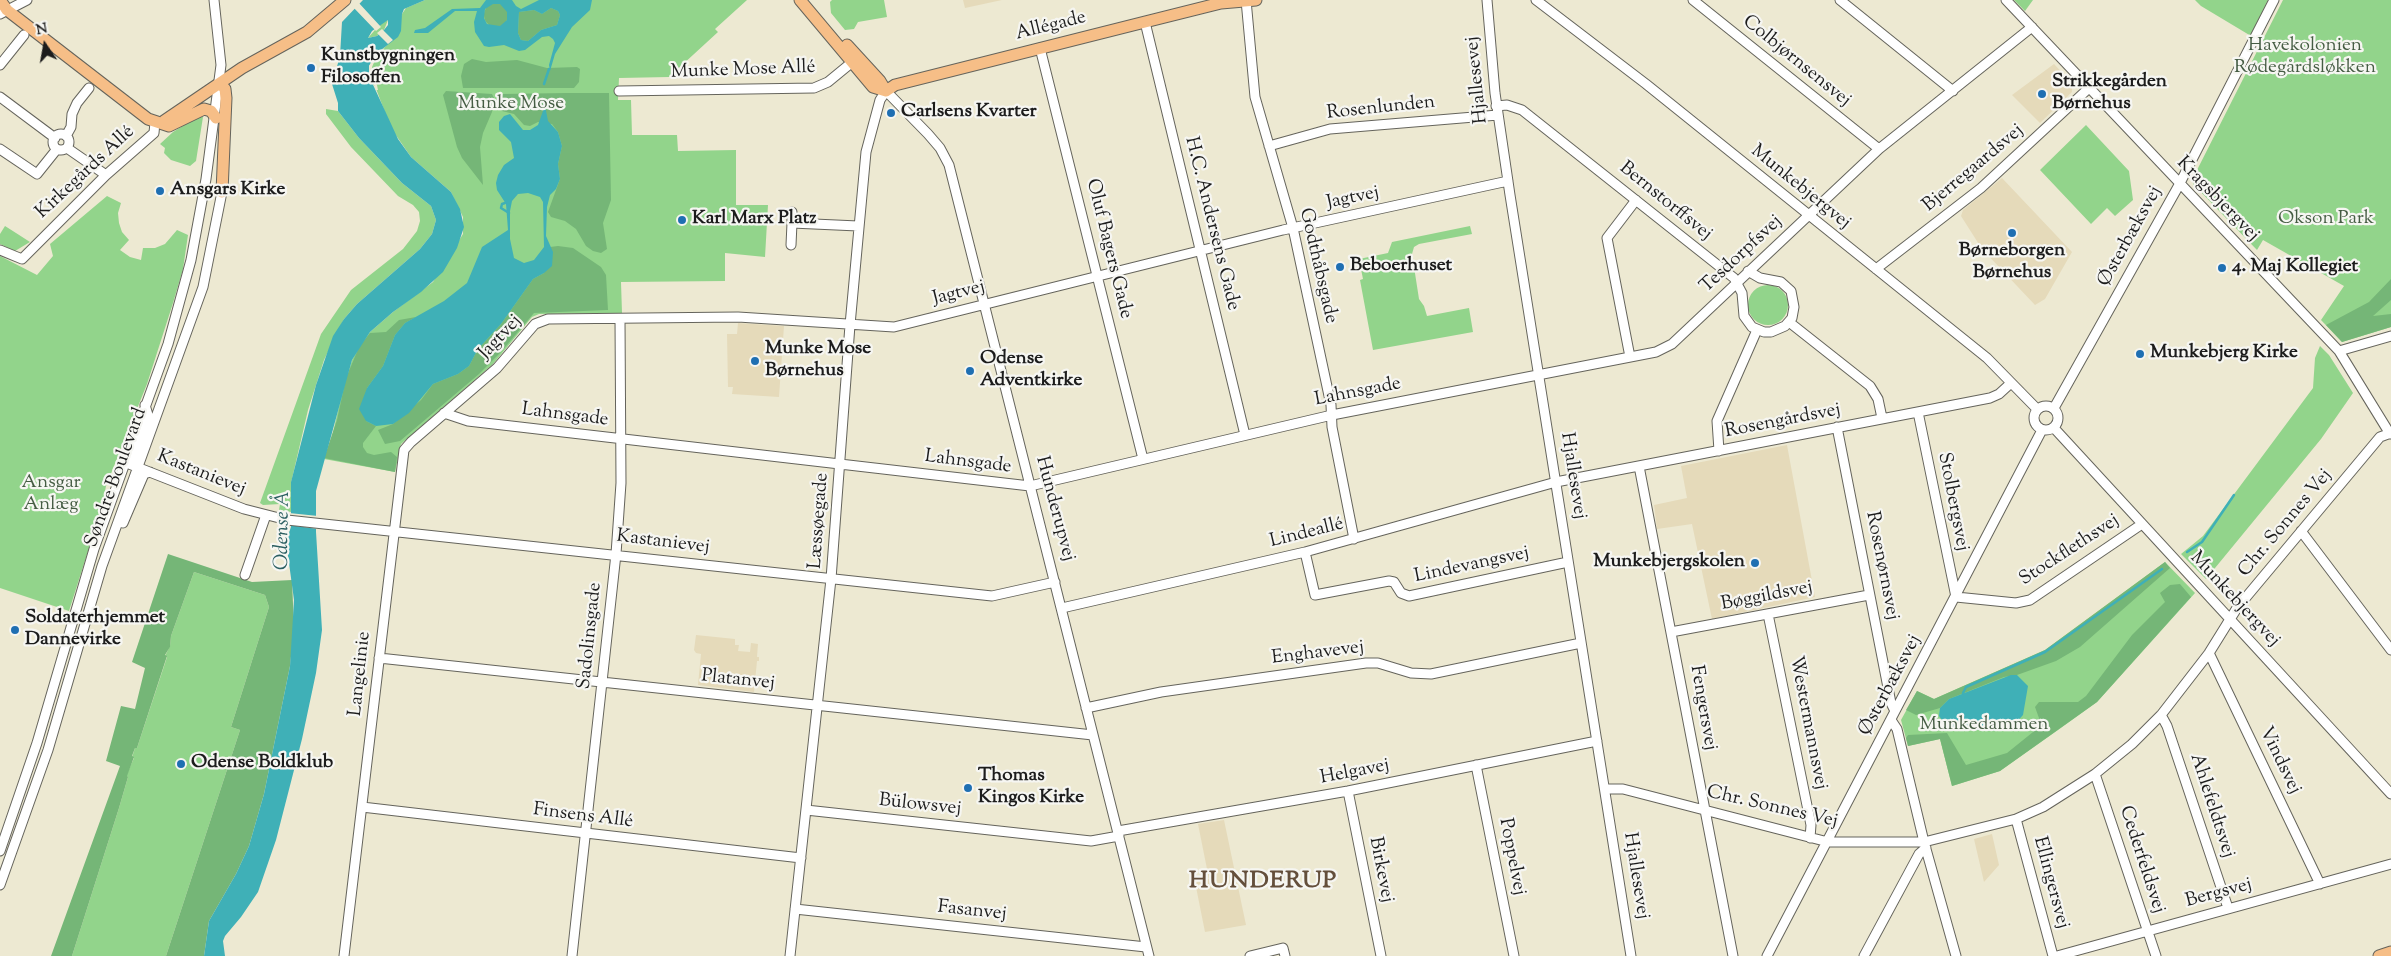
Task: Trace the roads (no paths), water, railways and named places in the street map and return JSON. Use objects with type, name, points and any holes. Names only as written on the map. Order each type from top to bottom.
[{"type":"main road","points":[[0,0],[3,12],[148,119],[169,126],[204,109],[211,111],[216,118]]},
{"type":"main road","name":"Kirkegårds Allé","points":[[155,122],[166,121],[230,76],[307,32],[345,0]]},
{"type":"main road","name":"Allégade","points":[[886,91],[896,85],[1221,2],[1249,0]]},
{"type":"main road","name":"Hunderupvej","points":[[806,1],[855,59],[886,91]]},
{"type":"main road","points":[[220,83],[225,89],[226,98],[222,192]]},
{"type":"main road","points":[[2380,956],[2391,952]]},
{"type":"street","points":[[3,12],[27,0]]},
{"type":"street","name":"Søndre Boulevard","points":[[0,851],[37,742],[94,549],[168,344],[191,260],[216,118],[220,83],[221,65],[214,0]]},
{"type":"street","name":"Godthåbsgade","points":[[1249,0],[1255,97],[1293,228],[1332,415],[1354,539]]},
{"type":"street","name":"Hjallesevej","points":[[1487,0],[1497,110],[1631,956]]},
{"type":"street","name":"Munkebjergvej","points":[[1536,0],[1646,84],[1987,358],[2037,409]]},
{"type":"street","name":"Colbjørnsensvej","points":[[1693,0],[1879,149]]},
{"type":"street","points":[[1840,0],[1953,90]]},
{"type":"street","name":"Kragsbjergvej","points":[[2006,0],[2338,352],[2390,434]]},
{"type":"street","name":"Østerbæksvej","points":[[2054,408],[2179,185],[2274,0]]},
{"type":"street","name":"H.C. Andersens Gade","points":[[1145,22],[1245,435]]},
{"type":"street","name":"Tesdorpfsvej","points":[[1539,375],[1656,352],[1672,344],[1879,149],[2032,27]]},
{"type":"street","points":[[0,64],[24,35]]},
{"type":"street","name":"Oluf Bagers Gade","points":[[1040,48],[1143,459]]},
{"type":"street","name":"Munke Mose Allé","points":[[619,91],[814,88],[828,82],[855,59]]},
{"type":"street","points":[[221,65],[230,76]]},
{"type":"street","name":"Søndre Boulevard","points":[[0,885],[48,750],[115,529],[204,287],[227,167],[230,76]]},
{"type":"street","points":[[66,136],[72,127],[72,114],[77,103],[89,88]]},
{"type":"street","name":"Bjerregaardsvej","points":[[1876,269],[1981,188],[2088,88]]},
{"type":"street","name":"Læssøegade","points":[[790,956],[832,579],[850,325],[866,152],[880,100],[886,91]]},
{"type":"street","name":"Hunderupvej","points":[[886,91],[940,148],[949,165],[1147,951]]},
{"type":"street","points":[[0,97],[55,138]]},
{"type":"street","name":"Bernstorffsvej","points":[[1497,110],[1507,105],[1522,110],[1734,278],[1742,294],[1744,316],[1757,330]]},
{"type":"street","name":"Rosenlunden","points":[[1270,146],[1330,129],[1497,110]]},
{"type":"street","name":"Kirkegårds Allé","points":[[0,250],[22,258],[106,175],[154,133],[155,122]]},
{"type":"street","points":[[55,138],[59,135],[66,136]]},
{"type":"street","points":[[66,136],[69,141],[67,148]]},
{"type":"street","points":[[55,138],[54,144],[57,148],[62,150],[67,148]]},
{"type":"street","points":[[0,149],[37,174],[57,148]]},
{"type":"street","points":[[67,148],[106,175]]},
{"type":"street","name":"Jagtvej","points":[[444,413],[497,368],[535,324],[548,319],[738,317],[894,327],[1098,278],[1293,228],[1508,181]]},
{"type":"street","points":[[1630,357],[1606,238],[1636,200]]},
{"type":"street","points":[[791,245],[792,212]]},
{"type":"street","points":[[792,223],[858,226]]},
{"type":"street","points":[[1719,451],[1717,421],[1757,330],[1771,332],[1789,322],[1794,311],[1794,302],[1788,288],[1777,280],[1760,278],[1748,271]]},
{"type":"street","name":"Sadolinsgade","points":[[572,956],[616,554],[621,440],[620,319]]},
{"type":"street","points":[[1789,322],[1870,386],[1878,399],[1882,418]]},
{"type":"street","points":[[2338,352],[2391,336]]},
{"type":"street","name":"Lahnsgade","points":[[444,413],[468,421],[1030,486],[1332,415],[1539,375]]},
{"type":"street","name":"Rosengårdsvej","points":[[1556,482],[1990,398],[1999,394],[2011,383]]},
{"type":"street","points":[[137,466],[134,455],[148,415],[145,405]]},
{"type":"street","points":[[2045,406],[2054,408],[2059,418],[2054,428],[2042,430],[2034,421],[2037,409],[2045,406]]},
{"type":"street","name":"Stolbergsvej","points":[[1918,412],[1956,597]]},
{"type":"street","name":"Langelinie","points":[[344,956],[404,450],[444,413]]},
{"type":"street","name":"Rosenørnsvej","points":[[1837,427],[1891,703],[1895,711]]},
{"type":"street","name":"Munkebjergvej","points":[[2054,428],[2231,618],[2391,794]]},
{"type":"street","name":"Østerbæksvej","points":[[1767,956],[2042,430]]},
{"type":"street","name":"Chr. Sonnes Vej","points":[[1606,790],[1623,789],[1828,842],[1925,845],[2016,819],[2051,802],[2095,774],[2132,744],[2161,715],[2209,653],[2231,618],[2301,531],[2380,437],[2390,434]]},
{"type":"street","name":"Kastanievej","points":[[124,462],[266,515],[287,520],[992,596],[1055,582]]},
{"type":"street","name":"Fengersvej","points":[[1639,466],[1733,956]]},
{"type":"street","points":[[115,529],[123,523],[144,474],[150,472]]},
{"type":"street","name":"Lindeallé","points":[[1062,608],[1305,552],[1556,482]]},
{"type":"street","points":[[245,576],[266,515]]},
{"type":"street","name":"Stockflethsvej","points":[[1956,597],[2016,602],[2030,600],[2142,524]]},
{"type":"street","points":[[2301,531],[2391,650]]},
{"type":"street","name":"Lindevangsvej","points":[[1305,552],[1315,595],[1389,581],[1394,582],[1401,593],[1409,596],[1568,562]]},
{"type":"street","name":"Bøggildsvej","points":[[1671,632],[1869,595]]},
{"type":"street","name":"Westermannsvej","points":[[1768,614],[1810,825],[1810,838]]},
{"type":"street","name":"Enghavevej","points":[[1086,708],[1161,692],[1366,663],[1378,663],[1411,673],[1431,674],[1581,643]]},
{"type":"street","name":"Vindsvej","points":[[2209,653],[2320,884]]},
{"type":"street","name":"Platanvej","points":[[379,658],[1093,735]]},
{"type":"street","name":"Ahlefeldtsvej","points":[[2161,715],[2167,726],[2228,908]]},
{"type":"street","points":[[1891,720],[1897,730],[1925,845],[1956,956]]},
{"type":"street","name":"Helgavej","points":[[1119,834],[1348,791],[1597,741]]},
{"type":"street","name":"Poppelvej","points":[[1476,765],[1514,956]]},
{"type":"street","name":"Cederfeldsvej","points":[[2095,774],[2156,956]]},
{"type":"street","name":"Birkevej","points":[[1348,791],[1381,956]]},
{"type":"street","name":"Finsens Allé","points":[[362,807],[801,858]]},
{"type":"street","name":"Bülowsvej","points":[[806,810],[1091,841],[1119,834]]},
{"type":"street","name":"Ellingersvej","points":[[2016,819],[2055,956]]},
{"type":"street","points":[[1864,956],[1925,845]]},
{"type":"street","name":"Bergsvej","points":[[2055,956],[2391,864]]},
{"type":"street","name":"Fasanvej","points":[[795,909],[1147,951]]},
{"type":"street","points":[[1250,956],[1283,948],[1285,956]]},
{"type":"water","points":[[363,0],[425,0],[404,9],[401,31],[398,37],[381,50],[369,66],[369,76],[398,139],[411,157],[451,192],[460,209],[464,227],[457,248],[443,272],[370,332],[352,360],[316,491],[316,532],[322,630],[316,673],[302,739],[276,840],[258,892],[225,936],[223,941],[225,956],[204,956],[209,921],[236,874],[249,846],[264,794],[290,666],[294,600],[286,541],[291,527],[291,482],[316,385],[333,336],[344,319],[357,304],[420,249],[432,234],[436,220],[431,206],[402,183],[359,138],[338,111],[338,103],[332,84],[340,56],[342,22]],"holes":[[[388,20],[388,25],[377,36],[368,38],[372,31]]]},
{"type":"water","points":[[486,0],[512,0],[521,9],[539,0],[592,0],[590,10],[572,27],[555,54],[550,71],[549,65],[555,43],[553,39],[549,36],[542,37],[525,50],[519,51],[504,45],[484,46],[475,32],[474,22],[477,11],[455,11],[428,33],[414,33],[415,30],[425,28],[452,9],[480,8]],"holes":[[[493,4],[500,4],[507,12],[507,20],[500,26],[487,24],[484,18],[485,9]],[[551,8],[558,11],[560,15],[557,25],[541,30],[528,41],[521,40],[518,33],[519,12],[534,10],[542,14]]]},
{"type":"water","points":[[544,100],[548,121],[558,132],[562,146],[558,164],[560,179],[556,189],[550,195],[547,207],[546,236],[553,252],[552,266],[533,279],[501,324],[478,349],[469,366],[458,374],[433,384],[409,413],[393,424],[376,426],[366,421],[359,409],[367,388],[383,366],[395,335],[405,323],[444,301],[467,283],[482,247],[508,230],[506,204],[497,190],[496,183],[504,165],[514,158],[511,142],[499,130],[499,122],[504,116],[510,114],[523,130],[530,130],[538,125],[543,111]],"holes":[[[528,193],[540,197],[543,202],[544,247],[534,260],[524,263],[514,258],[510,239],[512,201],[518,194]]]},
{"type":"water","name":"Munkedammen","points":[[2011,675],[2017,675],[2028,686],[2023,715],[2012,727],[1999,731],[1949,728],[1939,716],[1940,708],[1949,699]]},
{"type":"waterway","points":[[544,84],[549,69]]},
{"type":"waterway","points":[[505,203],[502,204],[501,208],[509,213]]},
{"type":"waterway","points":[[2187,552],[2202,542],[2234,495]]},
{"type":"waterway","points":[[1963,693],[1966,687],[2045,652],[2162,569]]},
{"type":"place","name":"Kunstbygningen Filosoffen","points":[[311,68]]},
{"type":"place","name":"Strikkegården Børnehus","points":[[2042,94]]},
{"type":"place","name":"Carlsens Kvarter","points":[[891,113]]},
{"type":"place","name":"Ansgars Kirke","points":[[160,191]]},
{"type":"place","name":"Karl Marx Platz","points":[[682,220]]},
{"type":"place","name":"Børneborgen Børnehus","points":[[2012,233]]},
{"type":"place","name":"Beboerhuset","points":[[1340,267]]},
{"type":"place","name":"4. Maj Kollegiet","points":[[2222,268]]},
{"type":"place","name":"Munkebjerg Kirke","points":[[2140,354]]},
{"type":"place","name":"Munke Mose Børnehus","points":[[755,361]]},
{"type":"place","name":"Odense Adventkirke","points":[[970,371]]},
{"type":"place","name":"Munkebjergskolen","points":[[1755,563]]},
{"type":"place","name":"Soldaterhjemmet Dannevirke","points":[[15,630]]},
{"type":"place","name":"Odense Boldklub","points":[[181,764]]},
{"type":"place","name":"Thomas Kingos Kirke","points":[[968,788]]},
{"type":"district","name":"HUNDERUP","points":[[1263,883]]},
{"type":"park label","name":"Havekolonien Rødegårdsløkken","points":[[2305,58]]},
{"type":"park label","name":"Munke Mose","points":[[511,105]]},
{"type":"park label","name":"Okson Park","points":[[2326,220]]},
{"type":"park label","name":"Ansgar Anlæg","points":[[51,495]]},
{"type":"water label","name":"Odense Å","points":[[284,531]]}]
